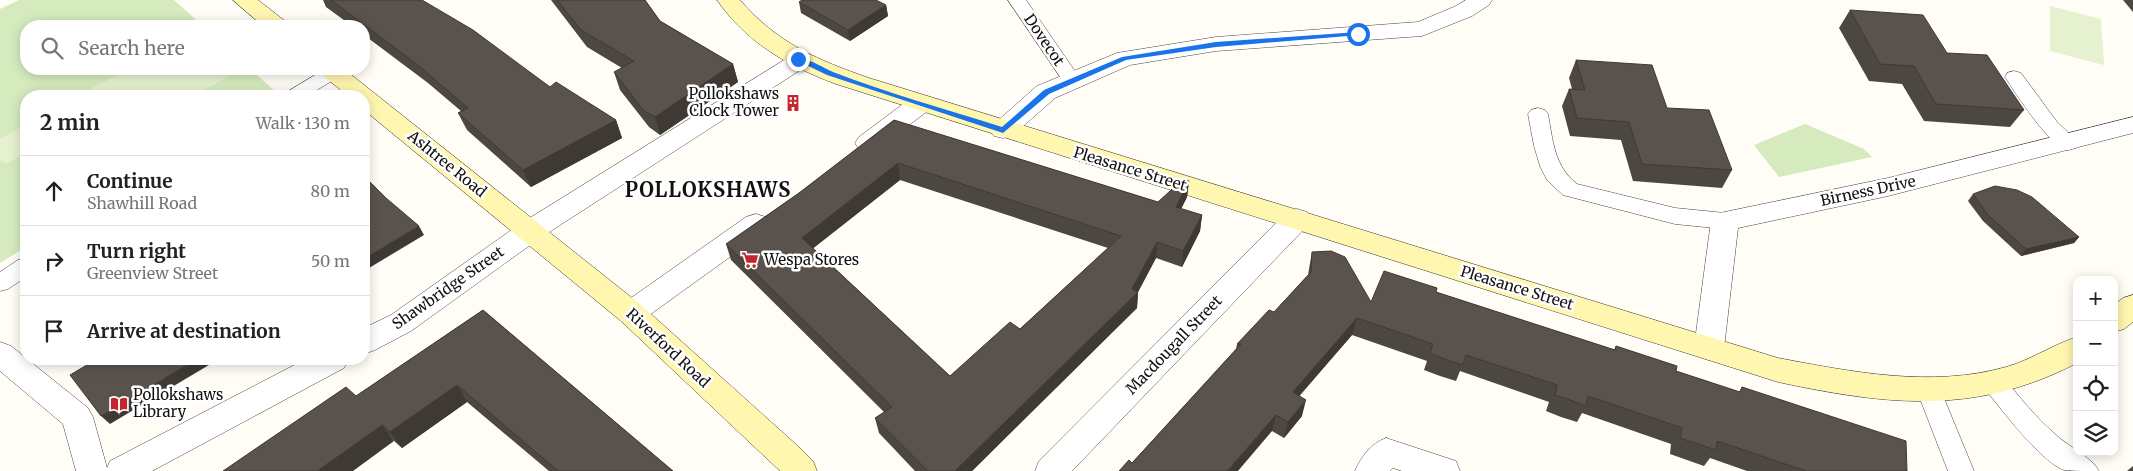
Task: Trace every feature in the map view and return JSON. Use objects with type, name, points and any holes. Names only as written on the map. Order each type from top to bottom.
[{"type":"street","points":[[244,0],[269,20]]},
{"type":"street","name":"Pleasance Street","points":[[728,0],[756,31],[800,60],[830,73],[920,104],[1778,370],[1843,384],[1929,391],[1975,387],[2015,378],[2038,370],[2073,351]]},
{"type":"street","points":[[1003,130],[1046,92],[1125,58],[1155,52],[1280,39],[1422,29],[1464,11],[1481,0]]},
{"type":"street","name":"Shawbridge Street","points":[[370,339],[401,323],[530,231],[800,60]]},
{"type":"street","name":"Ashtree Road","points":[[337,75],[356,90]]},
{"type":"street","name":"Ashtree Road","points":[[370,102],[530,231]]},
{"type":"street","points":[[849,157],[920,104]]},
{"type":"street","name":"Birness Drive","points":[[1725,221],[1888,188],[2133,126]]},
{"type":"street","points":[[631,314],[777,209]]},
{"type":"street","name":"Macdougall Street","points":[[1051,471],[1297,220]]},
{"type":"street","points":[[1709,348],[1725,221]]},
{"type":"street","name":"Riverford Road","points":[[530,231],[631,314],[801,471]]},
{"type":"street","points":[[2118,318],[2133,306]]},
{"type":"street","points":[[0,354],[77,417],[92,471]]},
{"type":"street","points":[[122,471],[322,365]]},
{"type":"street","points":[[1371,471],[1386,452],[1444,471]]},
{"type":"lane","name":"Dovecot","points":[[1017,0],[1072,80]]},
{"type":"lane","points":[[303,90],[324,75]]},
{"type":"lane","points":[[2014,77],[2050,127],[2069,143]]},
{"type":"lane","points":[[1538,114],[1550,170],[1558,182],[1570,190],[1675,216],[1725,221]]},
{"type":"lane","points":[[0,283],[20,270]]},
{"type":"lane","points":[[1994,383],[2018,414],[2066,460],[2086,471]]},
{"type":"lane","points":[[1929,391],[1961,471]]},
{"type":"green space","points":[[19,0],[174,0],[196,20],[20,20],[20,75],[257,75],[274,90],[20,90],[20,251],[0,263],[0,9]]},
{"type":"green space","points":[[2050,6],[2101,19],[2104,65],[2050,51]]},
{"type":"green space","points":[[117,75],[231,75],[204,90],[89,90]]},
{"type":"green space","points":[[1805,124],[1864,149],[1872,157],[1779,177],[1754,145]]},
{"type":"green space","points":[[20,127],[20,156],[6,164],[0,160],[0,139]]},
{"type":"building","points":[[331,0],[422,0],[473,30],[550,87],[556,82],[616,120],[523,170],[458,113],[468,108],[419,66],[370,29],[370,20],[358,20]]},
{"type":"building","points":[[557,0],[645,0],[660,21],[733,64],[655,117],[643,110],[614,72],[634,61],[581,30]]},
{"type":"building","points":[[802,0],[876,0],[886,5],[848,30],[799,2]]},
{"type":"building","points":[[1850,10],[1923,15],[1947,53],[1987,55],[2024,110],[1936,104],[1914,66],[1880,64]]},
{"type":"building","points":[[1576,60],[1652,65],[1667,108],[1709,110],[1732,170],[1642,164],[1629,122],[1577,118],[1569,89],[1585,90]]},
{"type":"building","points":[[894,120],[1158,202],[1183,179],[1189,181],[1176,207],[1202,215],[1183,251],[1157,242],[1132,289],[1138,292],[955,471],[928,471],[875,418],[892,407],[726,244],[799,193]],"holes":[[[898,163],[1121,236],[1020,329],[1010,322],[950,376],[802,238]]]},
{"type":"building","points":[[370,182],[386,198],[419,226],[370,255]]},
{"type":"building","points":[[1995,186],[2017,190],[2032,197],[2079,237],[2026,249],[1988,215],[1973,194]]},
{"type":"building","points":[[1331,251],[1345,257],[1371,302],[1384,271],[1437,288],[1436,292],[1615,350],[1616,346],[1677,366],[1676,371],[1740,392],[1742,387],[1906,441],[1907,471],[1806,471],[1717,441],[1716,450],[1680,438],[1682,428],[1588,396],[1586,406],[1555,395],[1557,385],[1466,355],[1463,365],[1447,360],[1430,353],[1433,344],[1357,318],[1293,392],[1306,400],[1288,422],[1276,415],[1227,471],[1119,471],[1129,460],[1132,463],[1241,344],[1237,344],[1269,310],[1274,312],[1311,272],[1312,252]]},
{"type":"building","points":[[483,310],[673,471],[558,471],[457,385],[390,432],[382,425],[317,471],[223,471],[346,387],[356,396]]},
{"type":"building","points":[[87,365],[187,365],[101,416],[70,375]]},
{"type":"place","name":"Pollokshaws Clock Tower","points":[[793,103]]},
{"type":"place","name":"Wespa Stores","points":[[750,260]]},
{"type":"place","name":"Pollokshaws Library","points":[[119,404]]},
{"type":"district","name":"POLLOKSHAWS","points":[[708,190]]},
{"type":"route","points":[[798,59],[830,73],[876,89],[1003,130],[1046,92],[1125,58],[1216,44],[1358,34]]}]
